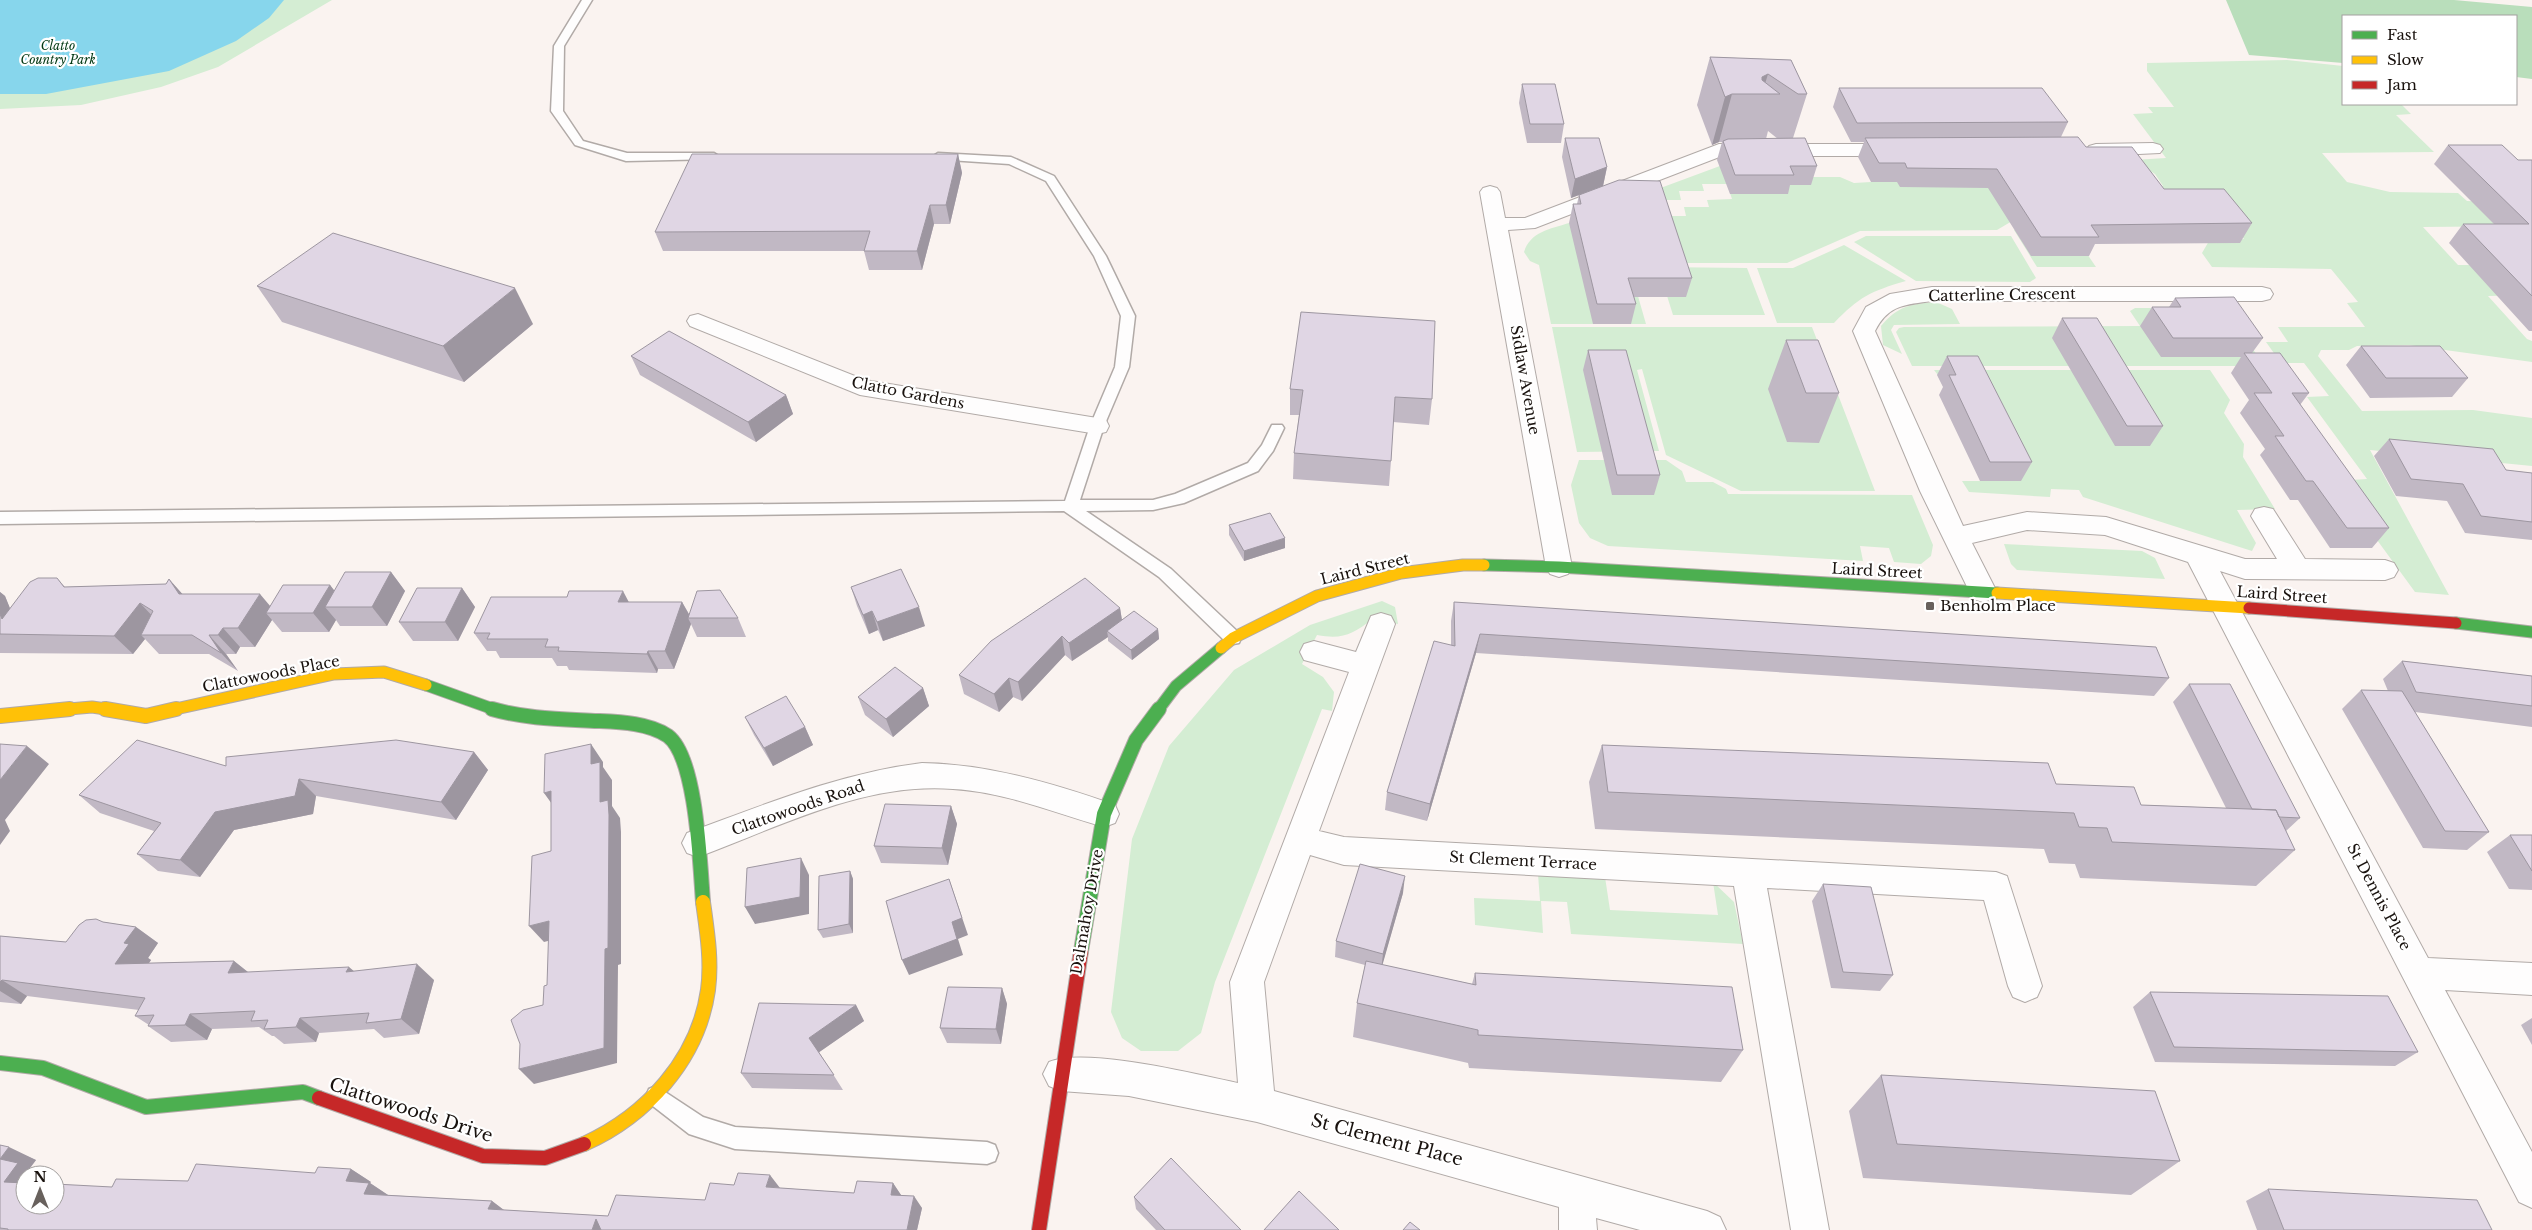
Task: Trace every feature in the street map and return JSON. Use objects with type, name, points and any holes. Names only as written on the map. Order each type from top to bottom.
[{"type":"street","points":[[1496,224],[1528,224],[1719,150],[1777,144],[1920,150]]},
{"type":"street","points":[[2076,150],[2153,149]]},
{"type":"street","name":"Sidlaw Avenue","points":[[1490,192],[1559,567]]},
{"type":"street","name":"Catterline Crescent","points":[[1983,592],[1933,491],[1864,331],[1874,312],[1898,299],[1932,294],[2262,294]]},
{"type":"street","name":"Clatto Gardens","points":[[698,321],[860,387],[1097,426]]},
{"type":"street","points":[[2264,516],[2297,570]]},
{"type":"street","points":[[1956,537],[2027,521],[2106,526],[2244,568],[2385,570]]},
{"type":"street","points":[[2198,554],[2226,606]]},
{"type":"street","name":"Laird Street","points":[[1233,638],[1317,596],[1400,574],[1463,566],[1559,567],[2226,606],[2440,621],[2532,632]]},
{"type":"street","name":"St Dennis Place","points":[[2226,606],[2532,1189]]},
{"type":"street","points":[[1257,1104],[1247,982],[1381,624]]},
{"type":"street","name":"Dalmahoy Drive","points":[[1039,1230],[1061,1074],[1104,814],[1136,740],[1176,686],[1233,638]]},
{"type":"street","points":[[1314,652],[1366,666]]},
{"type":"street","name":"Clattowoods Place","points":[[0,716],[92,707],[146,716],[334,674],[384,672],[415,681],[478,707],[525,717],[643,726],[669,738],[682,758],[690,781],[698,843]]},
{"type":"street","name":"Clattowoods Road","points":[[698,843],[856,786],[906,776],[953,776],[1000,785],[1104,814]]},
{"type":"street","name":"St Clement Terrace","points":[[1300,839],[1344,851],[1996,886],[2025,986]]},
{"type":"street","name":"Clattowoods Drive","points":[[0,1064],[10,1063],[43,1068],[146,1108],[303,1092],[482,1156],[545,1158],[605,1136],[656,1096],[692,1044],[706,1000],[709,956],[698,843]]},
{"type":"street","points":[[1748,872],[1810,1230]]},
{"type":"street","points":[[2419,973],[2532,979]]},
{"type":"street","name":"St Clement Place","points":[[1061,1074],[1129,1079],[1257,1104],[1708,1230]]},
{"type":"street","points":[[1577,1193],[1578,1230]]},
{"type":"lane","points":[[587,0],[559,46],[557,111],[579,143],[626,157],[724,157]]},
{"type":"lane","points":[[920,157],[1011,162],[1050,179],[1100,256],[1128,316],[1122,367],[1097,426],[1070,508]]},
{"type":"lane","points":[[0,518],[1070,508],[1153,505],[1179,500],[1253,466],[1268,447],[1277,428]]},
{"type":"lane","points":[[1070,508],[1164,573],[1233,638]]},
{"type":"lane","points":[[656,1096],[697,1126],[735,1138],[987,1153]]},
{"type":"green space","name":"Clatto Country Park","points":[[0,0],[332,0],[218,67],[161,87],[81,105],[0,109]]},
{"type":"green space","points":[[2226,0],[2454,0],[2532,7],[2532,79],[2517,77],[2517,15],[2342,15],[2342,63],[2249,55]]},
{"type":"green space","points":[[2287,60],[2342,66],[2342,105],[2402,105],[2411,114],[2396,115],[2434,152],[2322,153],[2347,182],[2390,192],[2458,193],[2467,201],[2529,203],[2532,226],[2423,227],[2458,265],[2526,265],[2532,295],[2488,296],[2527,339],[2532,341],[2532,362],[2409,345],[2357,346],[2349,350],[2321,350],[2318,356],[2362,411],[2473,410],[2532,418],[2532,466],[2370,450],[2449,595],[2415,592],[2334,481],[2367,479],[2307,397],[2329,396],[2304,363],[2281,363],[2266,342],[2288,342],[2278,327],[2365,327],[2347,303],[2358,302],[2331,269],[2212,267],[2202,253],[2209,241],[2244,239],[2211,198],[2145,187],[2163,186],[2155,174],[2133,160],[2166,158],[2133,114],[2153,113],[2148,107],[2174,107],[2147,71],[2147,63]]},
{"type":"green space","points":[[2117,159],[1997,230],[1860,231],[1787,263],[1639,263],[1620,203],[1728,163],[1760,194],[1787,194],[1784,185],[1808,177],[1840,177],[1854,183]],"holes":[[[1702,184],[1727,184],[1732,199],[1707,200],[1709,207],[1684,207],[1686,216],[1661,216],[1656,200],[1681,200],[1679,191],[1704,191]]]},
{"type":"green space","points":[[1569,223],[1617,223],[1646,324],[1551,324],[1539,265],[1530,261],[1524,252],[1531,240],[1542,232]]},
{"type":"green space","points":[[2070,229],[2096,267],[2037,267],[2014,230]]},
{"type":"green space","points":[[1866,236],[2011,236],[2036,278],[2030,282],[1916,281],[1854,242]]},
{"type":"green space","points":[[1844,245],[1906,281],[1866,296],[1834,323],[1777,323],[1757,268],[1793,268]]},
{"type":"green space","points":[[1658,267],[1747,268],[1765,315],[1673,315]]},
{"type":"green space","points":[[1936,302],[1952,309],[1960,324],[1894,325],[1891,330],[1902,354],[1883,345],[1881,326],[1893,314],[1912,305]]},
{"type":"green space","points":[[2135,308],[2223,308],[2265,366],[1912,366],[1896,332],[1899,328],[1904,327],[2140,326],[2130,311]]},
{"type":"green space","points":[[1552,327],[1812,327],[1875,491],[1741,491],[1666,455],[1642,369],[1637,370],[1659,451],[1577,452]]},
{"type":"green space","points":[[1934,370],[2210,370],[2230,400],[2224,413],[2244,444],[2243,457],[2275,509],[2237,510],[2256,543],[2252,551],[2083,497],[2079,490],[2051,489],[2050,497],[1969,492],[1962,481],[2020,481]]},
{"type":"green space","points":[[1579,460],[1666,460],[1682,471],[1686,482],[1713,482],[1726,489],[1728,494],[1912,495],[1933,545],[1931,556],[1921,564],[1894,562],[1889,548],[1860,546],[1863,561],[1608,546],[1590,538],[1579,523],[1571,485]]},
{"type":"green space","points":[[2004,544],[2142,551],[2155,558],[2165,579],[2017,570],[2011,564]]},
{"type":"green space","points":[[1382,601],[1395,607],[1398,624],[1373,619],[1359,629],[1341,636],[1317,635],[1302,664],[1323,677],[1334,692],[1332,711],[1322,709],[1215,982],[1201,1033],[1178,1051],[1141,1051],[1122,1038],[1111,1012],[1132,839],[1169,746],[1234,670],[1310,625]]},
{"type":"green space","points":[[1538,874],[1605,877],[1610,910],[1718,915],[1713,882],[1734,902],[1743,944],[1571,934],[1567,902],[1541,901],[1543,933],[1475,925],[1474,898],[1540,901]]},
{"type":"water","name":"Clatto Country Park","points":[[0,0],[284,0],[269,18],[236,41],[169,71],[46,94],[0,94]]},
{"type":"building","points":[[1710,57],[1791,60],[1807,94],[1798,94],[1768,74],[1762,77],[1762,80],[1780,94],[1732,94],[1725,97]]},
{"type":"building","points":[[1522,84],[1555,84],[1564,124],[1530,124]]},
{"type":"building","points":[[1839,88],[2042,88],[2068,122],[1857,123]]},
{"type":"building","points":[[2078,137],[2086,147],[2132,147],[2164,189],[2224,189],[2252,223],[2091,225],[2099,237],[2041,237],[1997,169],[1907,168],[1905,163],[1879,163],[1865,138]]},
{"type":"building","points":[[1565,138],[1599,138],[1607,167],[1575,179]]},
{"type":"building","points":[[1805,138],[1817,166],[1790,166],[1794,175],[1735,175],[1723,141],[1728,139]]},
{"type":"building","points":[[2448,145],[2502,145],[2518,160],[2532,160],[2532,296],[2463,224],[2529,224]]},
{"type":"building","points":[[692,154],[958,154],[946,205],[930,205],[917,251],[864,251],[870,231],[655,232]]},
{"type":"building","points":[[1619,180],[1660,181],[1692,278],[1628,278],[1636,304],[1597,304],[1573,204],[1581,204],[1579,195]]},
{"type":"building","points":[[333,233],[515,288],[443,346],[257,286]]},
{"type":"building","points":[[2234,297],[2263,338],[2173,338],[2152,307],[2181,307],[2175,298]]},
{"type":"building","points":[[1301,312],[1435,321],[1432,399],[1395,397],[1391,461],[1294,453],[1303,390],[1290,389]]},
{"type":"building","points":[[2062,318],[2097,318],[2163,426],[2127,426]]},
{"type":"building","points":[[669,331],[786,395],[748,422],[631,356]]},
{"type":"building","points":[[1786,340],[1818,340],[1839,393],[1806,393]]},
{"type":"building","points":[[2361,346],[2440,346],[2468,378],[2386,378]]},
{"type":"building","points":[[1588,350],[1626,350],[1660,475],[1617,475]]},
{"type":"building","points":[[2244,353],[2280,353],[2309,393],[2292,393],[2389,528],[2347,528],[2313,481],[2306,481],[2275,436],[2284,436],[2254,393],[2272,393]]},
{"type":"building","points":[[1947,356],[1978,356],[2032,462],[1990,462],[1949,375],[1956,375]]},
{"type":"building","points":[[2389,439],[2493,449],[2506,470],[2532,473],[2532,522],[2481,516],[2463,484],[2411,479]]},
{"type":"building","points":[[1270,513],[1285,538],[1244,551],[1229,525]]},
{"type":"building","points":[[901,569],[919,607],[877,622],[872,611],[863,615],[851,587]]},
{"type":"building","points":[[345,572],[391,572],[372,607],[325,607]]},
{"type":"building","points":[[38,578],[57,578],[64,587],[166,584],[169,579],[179,594],[260,594],[238,628],[223,628],[218,635],[209,635],[221,653],[192,635],[141,635],[153,611],[140,603],[114,636],[0,634],[0,614],[2,619],[30,582]]},
{"type":"building","points":[[1085,578],[1120,608],[1069,643],[1062,636],[1018,682],[1009,678],[994,694],[959,675],[991,641]]},
{"type":"building","points":[[283,585],[330,585],[313,613],[266,613]]},
{"type":"building","points":[[417,588],[462,588],[445,622],[399,622]]},
{"type":"building","points":[[720,590],[738,618],[688,618],[697,591]]},
{"type":"building","points":[[569,591],[623,591],[618,602],[682,602],[665,651],[648,651],[647,654],[558,651],[559,647],[545,647],[548,639],[487,639],[490,633],[474,633],[491,597],[567,597]]},
{"type":"building","points":[[1454,602],[2156,647],[2169,678],[1480,634],[1430,804],[1387,792],[1434,641],[1455,646]]},
{"type":"building","points":[[1134,611],[1158,629],[1131,650],[1107,631]]},
{"type":"building","points":[[2402,661],[2532,676],[2532,706],[2416,692]]},
{"type":"building","points":[[895,667],[923,688],[886,719],[858,697]]},
{"type":"building","points":[[2189,684],[2230,684],[2300,818],[2279,817],[2276,810],[2252,809]]},
{"type":"building","points":[[2361,690],[2402,691],[2489,832],[2445,831]]},
{"type":"building","points":[[786,696],[805,727],[764,748],[745,717]]},
{"type":"building","points":[[137,740],[226,766],[226,757],[396,740],[474,752],[441,802],[299,779],[295,796],[215,812],[180,860],[137,854],[161,823],[79,795]]},
{"type":"building","points":[[0,744],[27,746],[0,780]]},
{"type":"building","points":[[591,744],[591,764],[600,762],[600,802],[608,800],[609,815],[608,948],[605,949],[604,1048],[519,1069],[520,1044],[511,1020],[523,1010],[543,1005],[544,986],[547,985],[549,921],[529,926],[532,856],[551,851],[551,791],[544,793],[545,754]]},
{"type":"building","points":[[1602,745],[2048,763],[2056,784],[2134,787],[2141,805],[2276,810],[2295,850],[2112,842],[2107,828],[2079,827],[2074,813],[1608,792]]},
{"type":"building","points":[[885,804],[951,806],[942,848],[874,846]]},
{"type":"building","points":[[2510,835],[2532,835],[2532,871]]},
{"type":"building","points":[[801,858],[800,897],[745,907],[747,868]]},
{"type":"building","points":[[1360,864],[1405,876],[1383,954],[1336,941]]},
{"type":"building","points":[[850,871],[849,924],[818,930],[819,876]]},
{"type":"building","points":[[949,879],[962,918],[952,922],[957,939],[902,960],[886,901]]},
{"type":"building","points":[[1823,884],[1871,887],[1893,975],[1843,972]]},
{"type":"building","points":[[96,919],[103,922],[136,927],[124,943],[129,944],[115,964],[234,961],[228,973],[349,967],[346,972],[417,964],[401,1019],[366,1023],[369,1013],[300,1018],[296,1027],[264,1029],[268,1020],[251,1021],[255,1011],[190,1014],[185,1025],[148,1026],[154,1015],[135,1016],[145,998],[2,980],[0,982],[0,936],[66,942],[79,925],[86,920]]},
{"type":"building","points":[[1366,961],[1476,985],[1475,973],[1732,987],[1743,1050],[1478,1035],[1478,1030],[1357,1003]]},
{"type":"building","points":[[948,987],[1002,988],[996,1029],[940,1028]]},
{"type":"building","points":[[2150,992],[2388,996],[2418,1052],[2174,1047]]},
{"type":"building","points":[[759,1003],[856,1005],[809,1038],[834,1075],[741,1073]]},
{"type":"building","points":[[1881,1075],[2155,1091],[2180,1161],[1897,1144]]},
{"type":"building","points":[[0,1145],[9,1147],[0,1159]]},
{"type":"building","points":[[1171,1158],[1241,1230],[1165,1230],[1134,1197]]},
{"type":"building","points":[[0,1159],[18,1163],[4,1182],[15,1183],[15,1215],[65,1215],[65,1185],[112,1187],[116,1179],[188,1181],[196,1164],[315,1173],[318,1167],[351,1169],[346,1181],[369,1183],[364,1194],[492,1201],[488,1209],[608,1216],[616,1195],[705,1200],[710,1183],[734,1185],[738,1173],[770,1175],[766,1187],[854,1193],[857,1181],[893,1183],[891,1195],[914,1196],[907,1230],[601,1230],[596,1219],[592,1230],[8,1230],[0,1228]]},
{"type":"building","points":[[2268,1189],[2477,1200],[2492,1230],[2284,1230]]},
{"type":"building","points":[[1299,1191],[1339,1230],[1264,1230]]},
{"type":"building","points":[[1410,1222],[1420,1230],[1403,1230]]},
{"type":"traffic: fast","points":[[1484,565],[1559,567],[1997,593]]},
{"type":"traffic: fast","points":[[2456,623],[2532,632]]},
{"type":"traffic: fast","points":[[1081,951],[1104,814],[1136,740],[1176,686],[1221,648]]},
{"type":"traffic: fast","points":[[426,685],[474,704],[523,717],[621,723],[657,730],[669,737],[678,749],[691,789],[698,840],[703,902]]},
{"type":"traffic: fast","points":[[0,1063],[43,1068],[146,1107],[303,1092],[319,1098]]},
{"type":"traffic: slow","points":[[1221,648],[1233,638],[1317,596],[1401,573],[1463,565],[1484,565]]},
{"type":"traffic: slow","points":[[1997,593],[2249,608]]},
{"type":"traffic: slow","points":[[0,716],[92,707],[146,716],[334,674],[384,672],[426,685]]},
{"type":"traffic: slow","points":[[584,1144],[606,1134],[626,1121],[645,1105],[662,1088],[677,1068],[689,1046],[699,1024],[708,989],[709,952],[703,902]]},
{"type":"traffic: jam","points":[[2249,608],[2456,623]]},
{"type":"traffic: jam","points":[[1039,1230],[1081,951]]},
{"type":"traffic: jam","points":[[319,1098],[483,1156],[545,1158],[584,1144]]},
{"type":"place","name":"Benholm Place","points":[[1930,606]]}]
